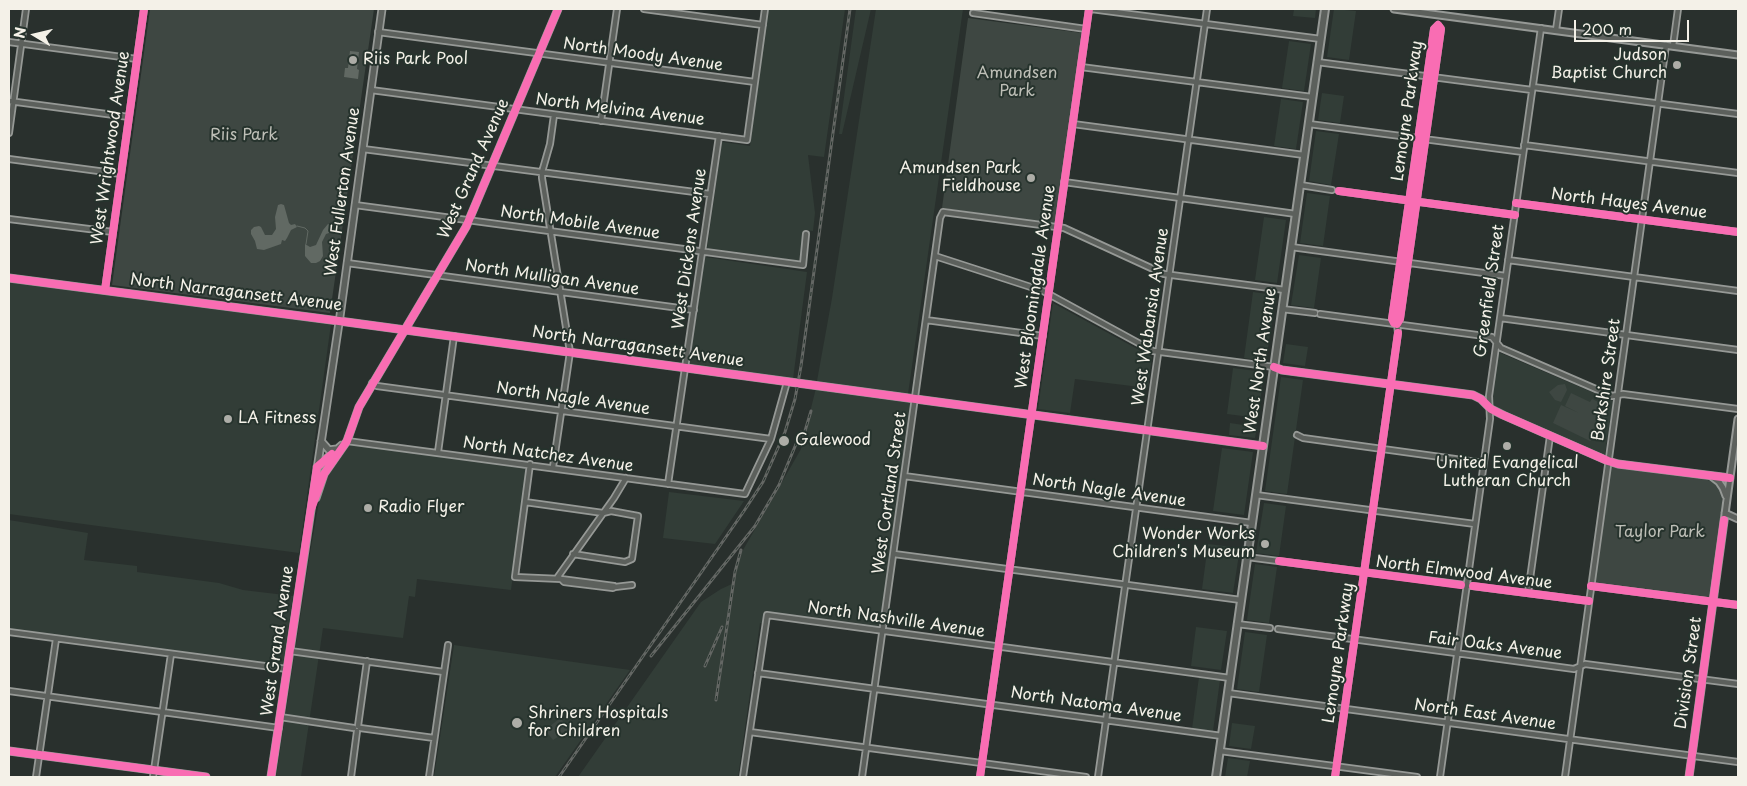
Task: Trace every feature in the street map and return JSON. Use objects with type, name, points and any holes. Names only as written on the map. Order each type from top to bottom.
[{"type":"main road","name":"West Fullerton Avenue","points":[[317,467],[382,9]]},
{"type":"main road","name":"West Grand Avenue","points":[[311,509],[324,474],[347,441],[359,407],[372,383],[469,221],[558,9]]},
{"type":"main road","name":"West North Avenue","points":[[1216,777],[1325,9]]},
{"type":"main road","points":[[321,441],[328,450],[337,449]]},
{"type":"main road","points":[[317,467],[347,441]]},
{"type":"main road","name":"West Grand Avenue","points":[[271,777],[317,467]]},
{"type":"street","points":[[9,133],[11,101],[26,9]]},
{"type":"street","name":"West Wrightwood Avenue","points":[[105,290],[144,9]]},
{"type":"street","points":[[601,121],[617,9]]},
{"type":"street","points":[[644,9],[763,25]]},
{"type":"street","points":[[755,82],[765,9]]},
{"type":"street","points":[[1090,9],[1321,39]]},
{"type":"street","name":"West Bloomingdale Avenue","points":[[980,777],[1090,9]]},
{"type":"street","name":"West Wabansia Avenue","points":[[1098,777],[1207,9]]},
{"type":"street","points":[[1394,9],[1738,55]]},
{"type":"street","points":[[1442,15],[1443,9]]},
{"type":"street","points":[[1556,30],[1559,9]]},
{"type":"street","points":[[1672,46],[1678,9]]},
{"type":"street","points":[[973,13],[1086,28]]},
{"type":"street","name":"Lemoyne Parkway","points":[[1335,777],[1398,330],[1397,324],[1400,319],[1409,263],[1442,29],[1438,25],[1434,28],[1392,319],[1397,324]]},
{"type":"street","name":"Greenfield Street","points":[[1440,777],[1484,463],[1490,409],[1489,396],[1496,342],[1541,28]]},
{"type":"street","name":"North Moody Avenue","points":[[378,32],[755,82]]},
{"type":"street","points":[[9,42],[137,59]]},
{"type":"street","name":"Berkshire Street","points":[[1565,777],[1666,45]]},
{"type":"street","points":[[1317,62],[1434,78],[1658,103],[1738,114]]},
{"type":"street","points":[[1081,66],[1312,97]]},
{"type":"street","name":"North Melvina Avenue","points":[[371,90],[747,140],[755,82]]},
{"type":"street","points":[[11,101],[129,117]]},
{"type":"street","points":[[553,467],[570,352],[542,172],[550,144],[554,114]]},
{"type":"street","points":[[1073,124],[1304,155]]},
{"type":"street","points":[[1309,124],[1524,152]]},
{"type":"street","name":"West Dickens Avenue","points":[[668,484],[719,136]]},
{"type":"street","points":[[1524,145],[1738,173]]},
{"type":"street","points":[[363,149],[710,194]]},
{"type":"street","points":[[9,159],[122,174]]},
{"type":"street","points":[[1064,182],[1296,214]]},
{"type":"street","points":[[1300,185],[1332,190]]},
{"type":"street","points":[[1339,191],[1515,215]]},
{"type":"street","name":"North Hayes Avenue","points":[[1516,203],[1738,232]]},
{"type":"street","name":"North Mobile Avenue","points":[[355,205],[803,265],[806,234]]},
{"type":"street","name":"West Cortland Street","points":[[862,777],[940,218],[943,212],[1058,227]]},
{"type":"street","points":[[9,219],[114,232]]},
{"type":"street","points":[[1058,227],[1164,274],[1285,290]]},
{"type":"street","points":[[1291,247],[1506,276]]},
{"type":"street","points":[[935,256],[1048,294],[1153,351],[1473,396],[1481,399],[1490,409],[1608,461],[1618,464],[1730,478]]},
{"type":"street","points":[[1508,260],[1738,290]]},
{"type":"street","name":"North Mulligan Avenue","points":[[347,263],[694,310]]},
{"type":"street","name":"North Narragansett Avenue","points":[[9,278],[454,336],[1262,446]]},
{"type":"street","points":[[1282,309],[1492,337],[1501,348],[1612,396],[1622,394],[1738,409]]},
{"type":"street","points":[[1500,318],[1738,350]]},
{"type":"street","points":[[926,320],[1043,336]]},
{"type":"street","points":[[438,452],[454,336]]},
{"type":"street","points":[[770,438],[787,382]]},
{"type":"street","name":"North Nagle Avenue","points":[[372,383],[377,386],[770,438]]},
{"type":"street","name":"Division Street","points":[[1689,777],[1738,419]]},
{"type":"street","points":[[1297,435],[1303,438],[1484,463]]},
{"type":"street","points":[[1528,593],[1550,436]]},
{"type":"street","name":"North Natchez Avenue","points":[[347,441],[745,494],[770,438]]},
{"type":"street","points":[[530,464],[515,577],[559,578],[615,587],[632,585]]},
{"type":"street","points":[[1731,466],[1738,467]]},
{"type":"street","points":[[1708,475],[1721,485],[1726,494],[1727,501]]},
{"type":"street","name":"North Nagle Avenue","points":[[904,476],[1252,523]]},
{"type":"street","points":[[559,578],[573,554],[626,478]]},
{"type":"street","points":[[1256,495],[1475,524]]},
{"type":"street","points":[[525,500],[603,513],[611,511],[638,516],[632,559],[625,562],[573,554]]},
{"type":"street","points":[[1725,513],[1738,519]]},
{"type":"street","points":[[894,554],[1241,600]]},
{"type":"street","name":"North Elmwood Avenue","points":[[1247,557],[1589,601]]},
{"type":"street","points":[[1591,586],[1738,605]]},
{"type":"street","name":"North Nashville Avenue","points":[[758,673],[767,615],[1230,678]]},
{"type":"street","points":[[1238,624],[1270,628]]},
{"type":"street","name":"Fair Oaks Avenue","points":[[1278,629],[1574,669],[1585,664],[1738,684]]},
{"type":"street","points":[[9,632],[287,669]]},
{"type":"street","points":[[36,777],[56,639]]},
{"type":"street","points":[[429,777],[448,645]]},
{"type":"street","points":[[290,651],[444,672]]},
{"type":"street","points":[[153,777],[171,654]]},
{"type":"street","points":[[350,777],[367,662]]},
{"type":"street","points":[[744,777],[758,673]]},
{"type":"street","name":"North Natoma Avenue","points":[[758,673],[1222,736]]},
{"type":"street","points":[[9,691],[279,728]]},
{"type":"street","name":"North East Avenue","points":[[1228,693],[1738,762]]},
{"type":"street","points":[[280,717],[434,738]]},
{"type":"street","points":[[750,732],[1086,777]]},
{"type":"street","points":[[9,751],[206,777]]},
{"type":"street","points":[[1220,751],[1417,777]]},
{"type":"shaded area","points":[[768,9],[845,9],[824,157],[808,155],[815,213],[813,231],[804,230],[800,261],[707,248],[722,142],[750,146]]},
{"type":"shaded area","points":[[856,9],[871,9],[842,134],[839,134]]},
{"type":"shaded area","points":[[876,9],[963,9],[908,394],[913,396],[881,633],[768,617],[767,624],[760,623],[738,777],[578,777],[701,602],[734,583],[739,557],[801,449],[815,392],[832,298]]},
{"type":"shaded area","points":[[1294,9],[1316,9],[1315,18],[1293,16]]},
{"type":"shaded area","points":[[1334,9],[1356,11],[1349,60],[1327,57]]},
{"type":"shaded area","points":[[1289,41],[1311,44],[1304,91],[1282,88]]},
{"type":"shaded area","name":"Riis Park Pool","points":[[350,51],[359,52],[358,79],[344,77],[345,68],[348,68]]},
{"type":"shaded area","points":[[1322,93],[1344,96],[1340,123],[1318,120]]},
{"type":"shaded area","points":[[1281,99],[1303,102],[1296,149],[1274,146]]},
{"type":"shaded area","points":[[1316,131],[1339,134],[1331,185],[1309,181]]},
{"type":"shaded area","points":[[1307,193],[1330,196],[1323,246],[1300,243]]},
{"type":"shaded area","points":[[278,205],[284,205],[289,223],[291,225],[295,224],[297,227],[291,230],[285,241],[282,240],[281,244],[264,250],[257,249],[251,230],[259,226],[265,235],[272,235],[276,229],[275,217]]},
{"type":"shaded area","points":[[1264,217],[1286,220],[1277,283],[1255,280]]},
{"type":"shaded area","points":[[328,224],[332,225],[333,228],[332,232],[326,234],[322,242],[323,256],[320,261],[311,263],[305,256],[305,244],[310,247],[316,245]]},
{"type":"shaded area","points":[[1299,255],[1321,258],[1314,308],[1291,305]]},
{"type":"shaded area","points":[[705,257],[807,272],[793,379],[689,366]]},
{"type":"shaded area","points":[[9,282],[331,324],[299,553],[9,514]]},
{"type":"shaded area","points":[[1253,292],[1276,295],[1266,361],[1244,358]]},
{"type":"shaded area","points":[[1053,303],[1152,357],[1148,388],[1075,379],[1070,413],[1038,409]]},
{"type":"shaded area","points":[[1286,344],[1308,347],[1305,366],[1283,363]]},
{"type":"shaded area","points":[[1498,352],[1613,401],[1605,454],[1601,455],[1505,413],[1492,404],[1491,397]]},
{"type":"shaded area","points":[[1233,368],[1264,372],[1258,418],[1227,414]]},
{"type":"shaded area","points":[[1281,377],[1303,380],[1287,494],[1265,491]]},
{"type":"shaded area","points":[[1230,423],[1257,427],[1255,438],[1229,435]]},
{"type":"shaded area","points":[[354,444],[527,467],[511,590],[417,579],[415,597],[409,596],[403,638],[323,628],[301,777],[276,777],[322,484],[336,459],[349,445]]},
{"type":"shaded area","points":[[1222,448],[1253,452],[1244,515],[1213,511]]},
{"type":"shaded area","points":[[669,492],[744,501],[715,544],[663,538]]},
{"type":"shaded area","points":[[1264,503],[1286,506],[1279,556],[1256,553]]},
{"type":"shaded area","points":[[9,520],[88,533],[84,560],[137,566],[137,572],[219,583],[243,590],[293,596],[283,666],[9,630]]},
{"type":"shaded area","points":[[1208,544],[1240,548],[1233,593],[1202,589]]},
{"type":"shaded area","points":[[1255,564],[1277,567],[1269,623],[1247,620]]},
{"type":"shaded area","points":[[1196,627],[1227,631],[1221,670],[1191,666]]},
{"type":"shaded area","points":[[1245,632],[1267,635],[1259,692],[1237,689]]},
{"type":"shaded area","name":"Shriners Hospitals for Children","points":[[454,645],[630,670],[555,777],[434,777]]},
{"type":"shaded area","points":[[1199,677],[1220,680],[1213,731],[1192,729]]},
{"type":"shaded area","points":[[1232,723],[1255,726],[1251,749],[1229,746]]},
{"type":"shaded area","points":[[1228,758],[1250,761],[1247,777],[1225,777]]},
{"type":"green space","name":"Riis Park","points":[[150,9],[374,9],[330,313],[112,285]]},
{"type":"green space","name":"Amundsen Park","points":[[968,18],[1082,33],[1056,222],[942,208]]},
{"type":"green space","points":[[1410,206],[1414,207],[1407,258],[1403,257]]},
{"type":"green space","points":[[1401,268],[1405,269],[1398,319],[1394,319]]},
{"type":"green space","points":[[1565,384],[1567,390],[1561,402],[1555,400],[1549,392],[1558,385]]},
{"type":"green space","points":[[1571,393],[1590,402],[1592,399],[1605,405],[1604,417],[1607,418],[1597,435],[1590,441],[1553,423],[1561,405],[1579,413],[1565,406]]},
{"type":"green space","name":"Taylor Park","points":[[1611,467],[1706,479],[1719,486],[1722,494],[1722,504],[1709,599],[1595,583]]},
{"type":"green space","points":[[559,719],[567,727],[567,731],[553,740],[545,730]]},
{"type":"waterway","points":[[297,226],[308,231],[306,244]]},
{"type":"railway","points":[[559,777],[763,482],[785,432],[795,399],[801,366],[850,9]]},
{"type":"railway","points":[[802,441],[811,411]]},
{"type":"railway","points":[[651,656],[755,526],[779,485],[801,432]]},
{"type":"railway","points":[[716,700],[735,572],[741,550]]},
{"type":"railway","points":[[705,666],[722,627]]},
{"type":"cycle path","points":[[105,290],[144,9]]},
{"type":"cycle path","points":[[311,509],[324,474],[347,441],[359,407],[466,227],[558,9]]},
{"type":"cycle path","points":[[980,777],[1089,9]]},
{"type":"cycle path","points":[[1438,25],[1441,29],[1400,319],[1397,324],[1392,319],[1434,29],[1438,25]]},
{"type":"cycle path","points":[[1339,191],[1515,215]]},
{"type":"cycle path","points":[[1516,203],[1738,232]]},
{"type":"cycle path","points":[[9,278],[1263,446]]},
{"type":"cycle path","points":[[1335,777],[1398,333]]},
{"type":"cycle path","points":[[1274,367],[1282,370],[1473,395],[1481,399],[1491,409],[1503,415],[1608,461],[1618,464],[1730,478]]},
{"type":"cycle path","points":[[271,777],[317,467],[332,454]]},
{"type":"cycle path","points":[[1689,777],[1724,520]]},
{"type":"cycle path","points":[[1279,561],[1461,585]]},
{"type":"cycle path","points":[[1473,586],[1589,601]]},
{"type":"cycle path","points":[[1591,586],[1738,605]]},
{"type":"cycle path","points":[[9,751],[206,777]]},
{"type":"place","name":"Riis Park Pool","points":[[353,60]]},
{"type":"place","name":"Judson Baptist Church","points":[[1677,65]]},
{"type":"place","name":"Amundsen Park Fieldhouse","points":[[1031,178]]},
{"type":"place","name":"LA Fitness","points":[[228,419]]},
{"type":"place","name":"Galewood","points":[[784,441]]},
{"type":"place","name":"United Evangelical Lutheran Church","points":[[1507,446]]},
{"type":"place","name":"Radio Flyer","points":[[368,508]]},
{"type":"place","name":"Wonder Works Children's Museum","points":[[1265,544]]},
{"type":"place","name":"Shriners Hospitals for Children","points":[[517,723]]}]
